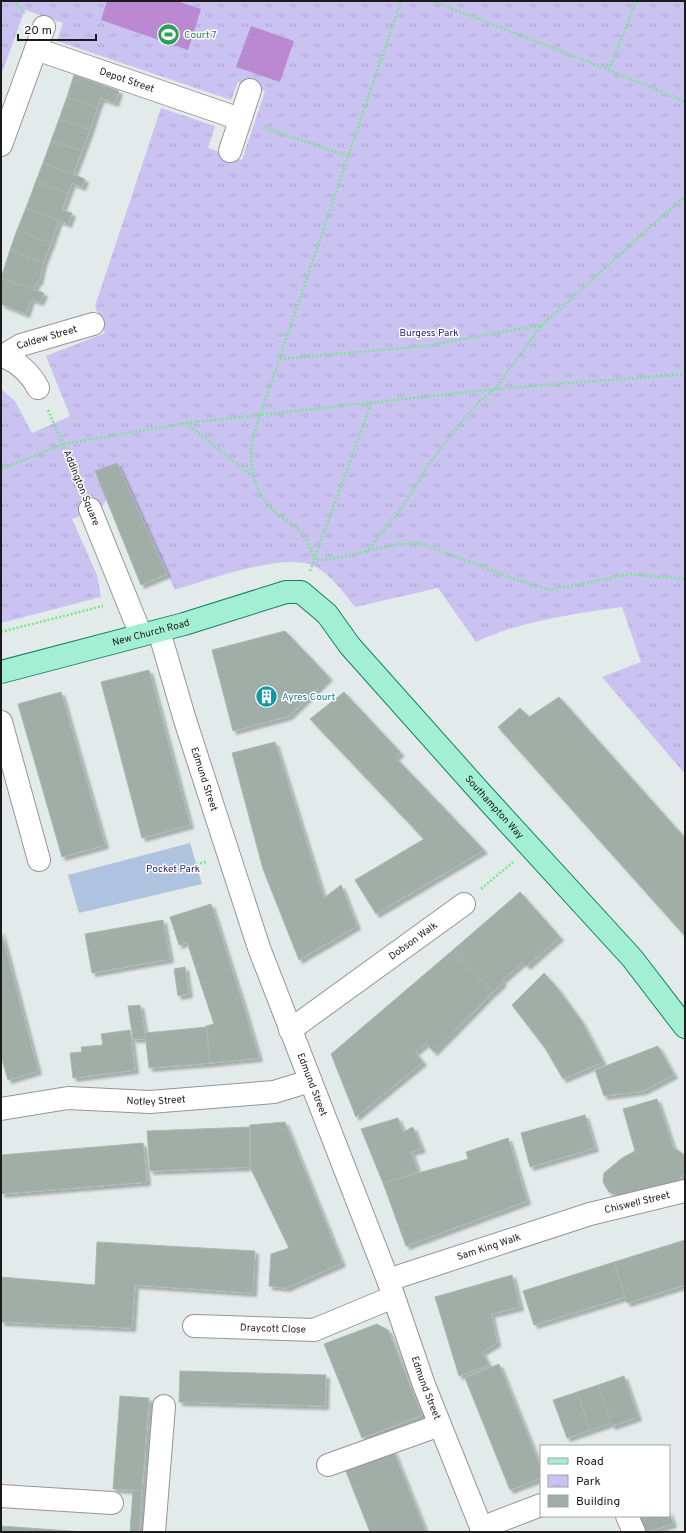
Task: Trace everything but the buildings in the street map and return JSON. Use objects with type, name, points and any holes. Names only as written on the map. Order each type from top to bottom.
[{"type":"main road","name":"New Church Road","points":[[1,672],[150,633],[286,592],[301,592]]},
{"type":"main road","name":"Southampton Way","points":[[301,592],[327,614],[350,646],[482,794],[632,958],[685,1027]]},
{"type":"street","points":[[1,145],[44,27]]},
{"type":"street","name":"Depot Street","points":[[36,49],[240,120]]},
{"type":"street","points":[[230,151],[250,90]]},
{"type":"street","name":"Caldew Street","points":[[2,356],[21,345],[93,324]]},
{"type":"street","points":[[2,356],[20,365],[32,378],[38,388]]},
{"type":"street","name":"Addington Square","points":[[90,509],[150,633]]},
{"type":"street","name":"Edmund Street","points":[[150,633],[185,720],[259,948],[390,1288],[440,1425],[482,1530]]},
{"type":"street","points":[[1,722],[39,860]]},
{"type":"street","name":"Dobson Walk","points":[[290,1030],[464,904]]},
{"type":"street","name":"Notley Street","points":[[1,1109],[68,1098],[150,1102],[274,1092],[310,1081]]},
{"type":"street","name":"Chiswell Street","points":[[590,1214],[685,1191]]},
{"type":"street","name":"Sam King Walk","points":[[390,1288],[590,1214]]},
{"type":"street","name":"Draycott Close","points":[[194,1326],[314,1330],[390,1288]]},
{"type":"street","points":[[154,1532],[164,1406]]},
{"type":"street","points":[[328,1465],[440,1425]]},
{"type":"street","points":[[1,1496],[112,1503]]},
{"type":"street","points":[[482,1530],[540,1505]]},
{"type":"street","points":[[627,1517],[634,1532]]},
{"type":"path","points":[[401,1],[252,440],[250,457],[252,476],[257,489],[266,503],[278,515],[297,527],[315,559],[320,561],[366,553],[411,542],[422,544],[519,581],[550,590],[630,574],[685,579]]},
{"type":"path","points":[[433,1],[609,70],[685,102]]},
{"type":"path","points":[[609,70],[636,1]]},
{"type":"path","points":[[240,120],[348,156]]},
{"type":"path","points":[[366,553],[401,509],[425,470],[454,431],[479,402],[495,389],[542,325],[685,196]]},
{"type":"path","points":[[280,359],[425,346],[542,325]]},
{"type":"path","points":[[1,469],[64,444],[186,423],[371,404],[495,389],[685,374]]},
{"type":"path","name":"Addington Square","points":[[38,388],[64,444],[90,509]]},
{"type":"path","points":[[301,592],[315,559],[371,404]]},
{"type":"path","points":[[186,423],[252,476]]},
{"type":"path","points":[[1,632],[107,605]]},
{"type":"path","points":[[464,904],[531,846]]},
{"type":"green space","name":"Burgess Park","points":[[1,1],[685,1],[685,774],[602,677],[641,662],[622,607],[548,619],[510,629],[476,642],[438,588],[355,607],[336,583],[319,568],[299,562],[282,562],[244,569],[175,590],[117,463],[95,472],[107,499],[101,508],[72,519],[97,575],[101,597],[1,623],[1,389],[15,401],[32,433],[70,416],[46,356],[105,333],[95,306],[161,108],[215,126],[208,148],[242,160],[265,91],[238,82],[231,100],[57,41],[63,23],[25,10],[1,75]]},
{"type":"green space","name":"Pocket Park","points":[[190,843],[202,884],[79,913],[68,875]]},
{"type":"shaded area","name":"Court 7","points":[[107,1],[177,1],[201,9],[188,50],[101,20]]},
{"type":"shaded area","points":[[251,26],[294,41],[280,82],[236,67]]},
{"type":"place","name":"Court 7","points":[[168,35]]},
{"type":"place","name":"Ayres Court","points":[[266,697]]}]
